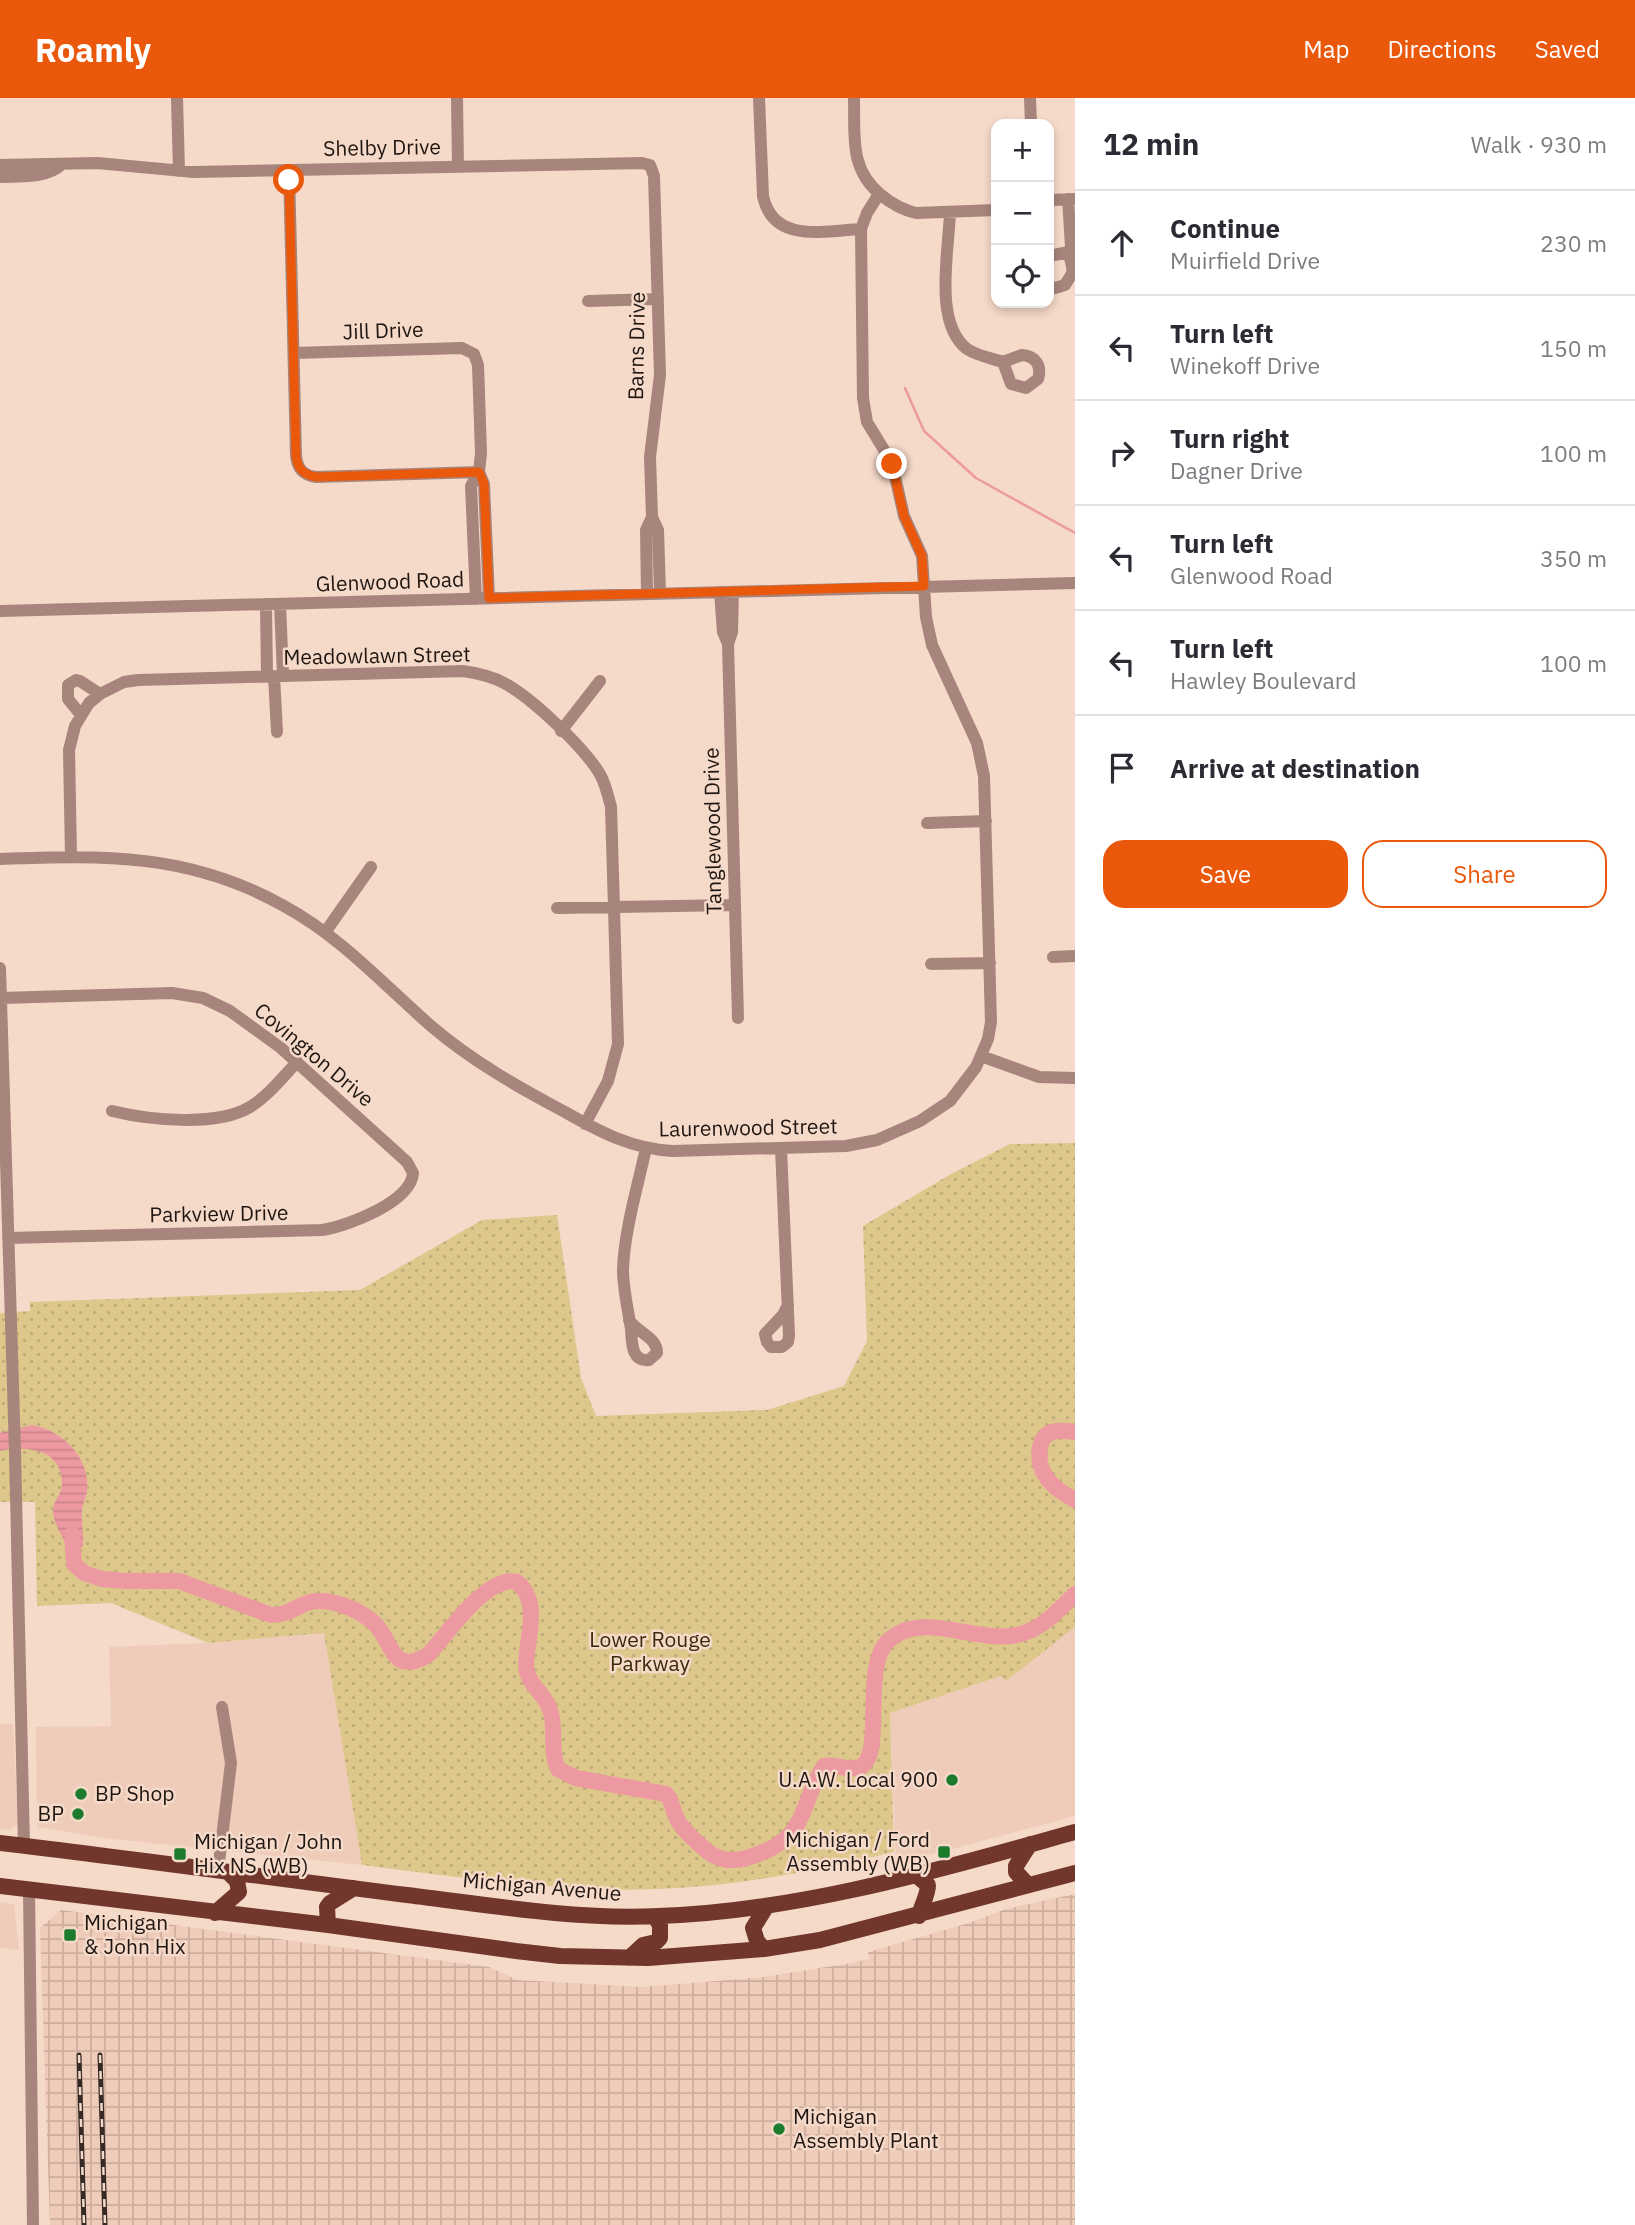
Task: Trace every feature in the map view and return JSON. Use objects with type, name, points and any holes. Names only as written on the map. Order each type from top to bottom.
[{"type":"main road","name":"Michigan Avenue","points":[[0,1843],[560,1913],[654,1917],[766,1907],[838,1894],[1075,1832]]},
{"type":"main road","points":[[1028,1885],[1016,1872],[1016,1866],[1030,1844]]},
{"type":"main road","points":[[215,1913],[239,1892],[237,1881],[224,1872]]},
{"type":"main road","points":[[0,1886],[560,1956],[629,1958],[764,1949],[820,1940],[1075,1873]]},
{"type":"main road","points":[[916,1875],[928,1885],[919,1916]]},
{"type":"main road","points":[[328,1925],[327,1907],[354,1888]]},
{"type":"main road","points":[[764,1949],[757,1941],[753,1928],[766,1907]]},
{"type":"main road","points":[[629,1958],[643,1945],[656,1942],[660,1938],[660,1925],[654,1917]]},
{"type":"street","points":[[177,98],[179,172]]},
{"type":"street","points":[[457,98],[458,166]]},
{"type":"street","points":[[759,98],[763,196],[765,207],[773,219],[786,228],[797,231],[861,229],[879,194]]},
{"type":"street","points":[[854,98],[858,162],[865,179],[879,194],[908,211],[991,210]]},
{"type":"street","points":[[1030,98],[1031,119]]},
{"type":"street","name":"Shelby Drive","points":[[0,165],[97,163],[179,172],[642,163],[650,165],[654,176]]},
{"type":"street","name":"Shelby Drive","points":[[0,177],[37,176],[56,170],[62,164]]},
{"type":"street","points":[[289,170],[296,455],[301,471],[316,477],[479,472],[484,484],[483,598]]},
{"type":"street","name":"Barns Drive","points":[[654,176],[660,375],[650,446],[652,517],[658,530],[654,593]]},
{"type":"street","points":[[1054,287],[1060,288],[1069,282],[1073,272],[1069,252],[1071,199]]},
{"type":"street","points":[[950,212],[946,287],[949,324],[956,338],[968,349],[977,355],[1003,362]]},
{"type":"street","name":"Laurenwood Street","points":[[0,859],[137,859],[206,873],[267,897],[326,931],[356,955],[430,1025],[515,1085],[615,1139],[646,1148],[673,1151],[856,1145],[904,1129],[936,1112],[950,1101],[969,1079],[981,1056],[990,1022],[986,821],[981,753],[932,645],[926,617],[922,556],[904,516],[897,477],[886,451],[867,422],[863,398],[861,229]]},
{"type":"street","points":[[1054,255],[1069,252]]},
{"type":"street","points":[[588,301],[658,299]]},
{"type":"street","name":"Jill Drive","points":[[294,353],[462,348],[472,352],[477,360],[478,370],[481,453],[479,472]]},
{"type":"street","name":"Glenwood Road","points":[[0,611],[1075,583]]},
{"type":"street","name":"Tanglewood Drive","points":[[727,592],[723,632],[728,644],[738,1018]]},
{"type":"street","points":[[266,604],[275,676],[277,732]]},
{"type":"street","points":[[275,676],[280,604]]},
{"type":"street","name":"Meadowlawn Street","points":[[71,857],[71,737],[81,715],[100,694],[124,682],[463,671],[497,680],[514,688],[593,764],[608,793],[612,821],[618,1044],[608,1081],[585,1124]]},
{"type":"street","points":[[81,715],[68,699],[68,685],[76,680],[80,681],[100,694]]},
{"type":"street","points":[[561,731],[600,681]]},
{"type":"street","points":[[927,823],[986,821]]},
{"type":"street","points":[[326,931],[371,867]]},
{"type":"street","points":[[557,908],[734,905]]},
{"type":"street","points":[[1053,957],[1075,956]]},
{"type":"street","points":[[931,964],[990,963]]},
{"type":"street","points":[[0,968],[3,1175],[8,1238],[4,1253],[14,1419],[24,1846]]},
{"type":"street","name":"Covington Drive","points":[[1,998],[172,993],[194,995],[212,1001],[230,1011],[297,1062],[407,1162],[413,1177]]},
{"type":"street","points":[[981,1056],[1032,1075],[1055,1079],[1075,1078]]},
{"type":"street","points":[[112,1111],[141,1118],[228,1116],[261,1099],[297,1062]]},
{"type":"street","points":[[629,1320],[624,1285],[624,1259],[646,1148]]},
{"type":"street","points":[[781,1148],[788,1305]]},
{"type":"street","name":"Parkview Drive","points":[[8,1238],[322,1230],[349,1223],[399,1197],[407,1190],[413,1177]]},
{"type":"street","points":[[222,1707],[230,1772],[224,1872]]},
{"type":"street","points":[[29,1890],[33,2225]]},
{"type":"shaded area","points":[[32,1425],[64,1439],[84,1467],[87,1491],[82,1509],[83,1545],[74,1555],[60,1534],[54,1516],[53,1507],[62,1485],[57,1464],[42,1452],[21,1449],[0,1451],[0,1433]]},
{"type":"shaded area","points":[[1075,1627],[1075,1816],[896,1864],[890,1713],[1001,1676],[1006,1680]]},
{"type":"shaded area","points":[[324,1633],[362,1865],[113,1839],[37,1827],[36,1727],[111,1726],[109,1647],[208,1643]]},
{"type":"shaded area","points":[[0,1724],[13,1724],[18,1824],[10,1830],[0,1829]]},
{"type":"shaded area","points":[[1075,1894],[1075,2225],[50,2225],[40,1928],[61,1910],[489,1967],[517,1980],[644,1987],[764,1977],[851,1963],[869,1959],[868,1952],[969,1923],[1006,1909]]},
{"type":"shaded area","points":[[0,1902],[14,1904],[19,1950],[0,1947]]},
{"type":"green space","name":"Lower Rouge Parkway","points":[[1075,1143],[1075,1627],[1006,1681],[1001,1676],[890,1713],[894,1852],[718,1885],[621,1890],[473,1879],[362,1865],[324,1633],[208,1643],[111,1603],[37,1606],[35,1502],[0,1502],[0,1313],[30,1311],[30,1302],[360,1290],[482,1220],[557,1215],[581,1378],[596,1416],[767,1410],[844,1386],[867,1341],[863,1226],[951,1174],[1010,1144]]},
{"type":"waterway","points":[[905,388],[924,431],[976,478],[1075,533]]},
{"type":"waterway","points":[[1075,1432],[1051,1432],[1041,1442],[1039,1454],[1041,1466],[1048,1479],[1058,1490],[1075,1500]]},
{"type":"waterway","points":[[72,1534],[74,1564],[84,1573],[102,1579],[125,1581],[179,1581],[271,1615],[288,1612],[316,1601],[339,1604],[359,1612],[373,1622],[395,1655],[407,1662],[428,1655],[468,1608],[493,1587],[506,1582],[517,1582],[529,1599],[531,1609],[527,1671],[550,1710],[558,1769],[576,1778],[666,1794],[677,1819],[690,1836],[712,1854],[731,1860],[747,1858],[767,1850],[782,1842],[792,1832],[824,1766],[855,1768],[868,1759],[873,1729],[876,1669],[880,1652],[889,1640],[903,1631],[919,1628],[990,1636],[1024,1633],[1045,1622],[1075,1594]]},
{"type":"railway","points":[[79,2055],[84,2225]]},
{"type":"railway","points":[[100,2055],[105,2225]]},
{"type":"place","name":"U.A.W. Local 900","points":[[952,1780]]},
{"type":"place","name":"BP Shop","points":[[81,1794]]},
{"type":"place","name":"BP","points":[[78,1814]]},
{"type":"place","name":"Michigan / Ford Assembly (WB)","points":[[944,1852]]},
{"type":"place","name":"Michigan / John Hix NS (WB)","points":[[180,1854]]},
{"type":"place","name":"Michigan & John Hix","points":[[70,1935]]},
{"type":"place","name":"Michigan Assembly Plant","points":[[779,2129]]},
{"type":"route","points":[[289,180],[296,455],[299,467],[305,474],[316,477],[479,472],[484,484],[489,598],[924,586],[922,556],[904,516],[892,464]]}]
